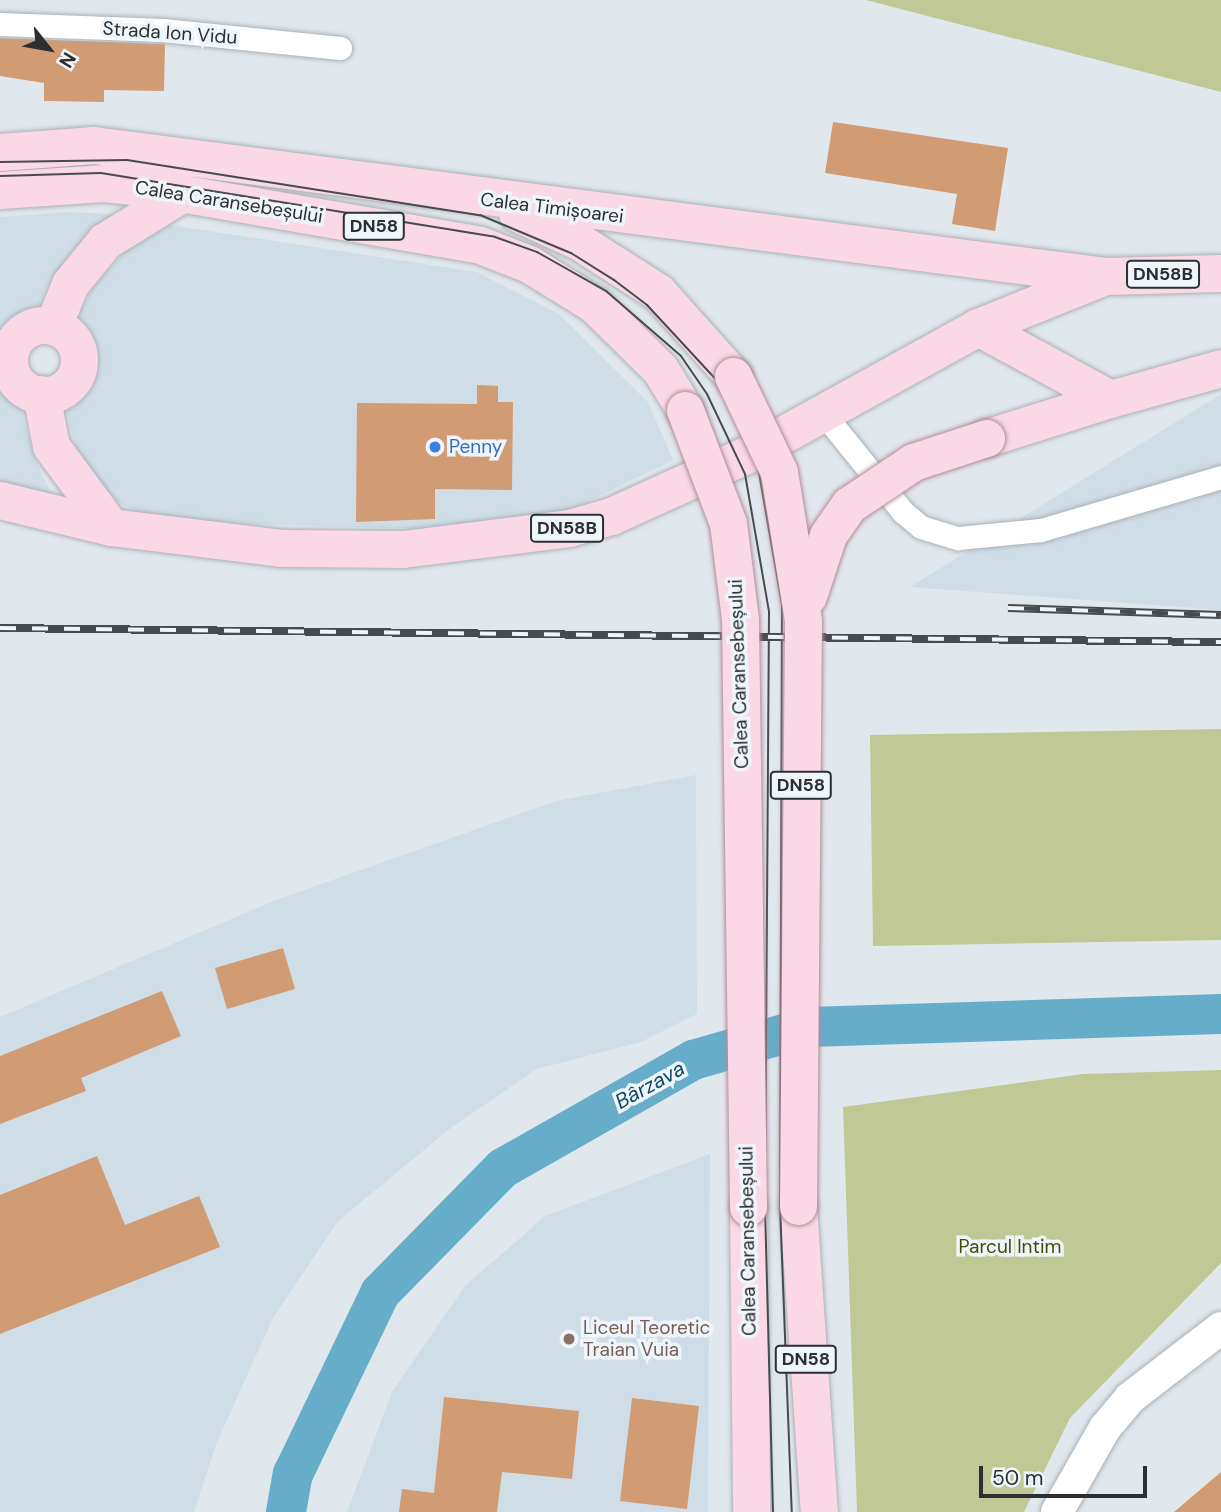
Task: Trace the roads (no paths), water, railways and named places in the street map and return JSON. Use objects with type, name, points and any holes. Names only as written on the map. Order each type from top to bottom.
[{"type":"main road","name":"Calea Timișoarei","points":[[0,152],[132,149],[466,198],[1105,276],[1221,272]]},
{"type":"main road","name":"Calea Caransebeșului","points":[[0,190],[104,183],[183,193],[480,245],[529,264],[625,331],[660,369],[685,410],[728,523],[740,619],[752,1505]]},
{"type":"main road","points":[[53,326],[70,284],[105,241],[183,193]]},
{"type":"main road","name":"DN58","points":[[466,198],[540,222],[623,267],[686,318],[733,376],[779,472],[803,621],[798,1206],[819,1512]]},
{"type":"main road","name":"Calea Timișoarei","points":[[0,500],[111,527],[281,548],[402,549],[506,540],[611,516],[823,412],[978,327],[1105,276]]},
{"type":"main road","points":[[1026,353],[1028,307]]},
{"type":"main road","points":[[53,326],[70,337],[78,364],[65,387],[41,394],[16,381],[9,353],[22,332],[53,326]]},
{"type":"main road","points":[[978,327],[1110,399]]},
{"type":"main road","points":[[803,621],[818,557],[849,505],[913,462],[1110,399],[1221,368]]},
{"type":"main road","points":[[41,394],[51,446],[66,475],[111,527]]},
{"type":"street","name":"Strada Ion Vidu","points":[[0,24],[163,30],[340,48]]},
{"type":"street","points":[[823,412],[903,512],[936,534],[1041,530],[1221,477]]},
{"type":"street","points":[[1057,1512],[1105,1428],[1130,1398],[1221,1328]]},
{"type":"waterway","name":"Bârzava","points":[[286,1512],[293,1474],[380,1293],[503,1168],[693,1060],[808,1027],[1221,1014]]},
{"type":"tram line","points":[[0,162],[127,160],[480,215],[571,253],[614,280],[647,305],[721,385],[758,467],[782,604],[780,1206],[792,1512]]},
{"type":"tram line","points":[[0,176],[101,173],[495,237],[537,252],[606,291],[681,356],[707,394],[745,474],[769,612],[765,1207],[773,1512]]},
{"type":"railway","points":[[1008,608],[1221,615]]},
{"type":"railway","points":[[0,628],[1221,642]]},
{"type":"place","name":"Penny","points":[[435,447]]},
{"type":"place","name":"Liceul Teoretic Traian Vuia","points":[[569,1339]]},
{"type":"park label","name":"Parcul Intim","points":[[1010,1247]]}]
